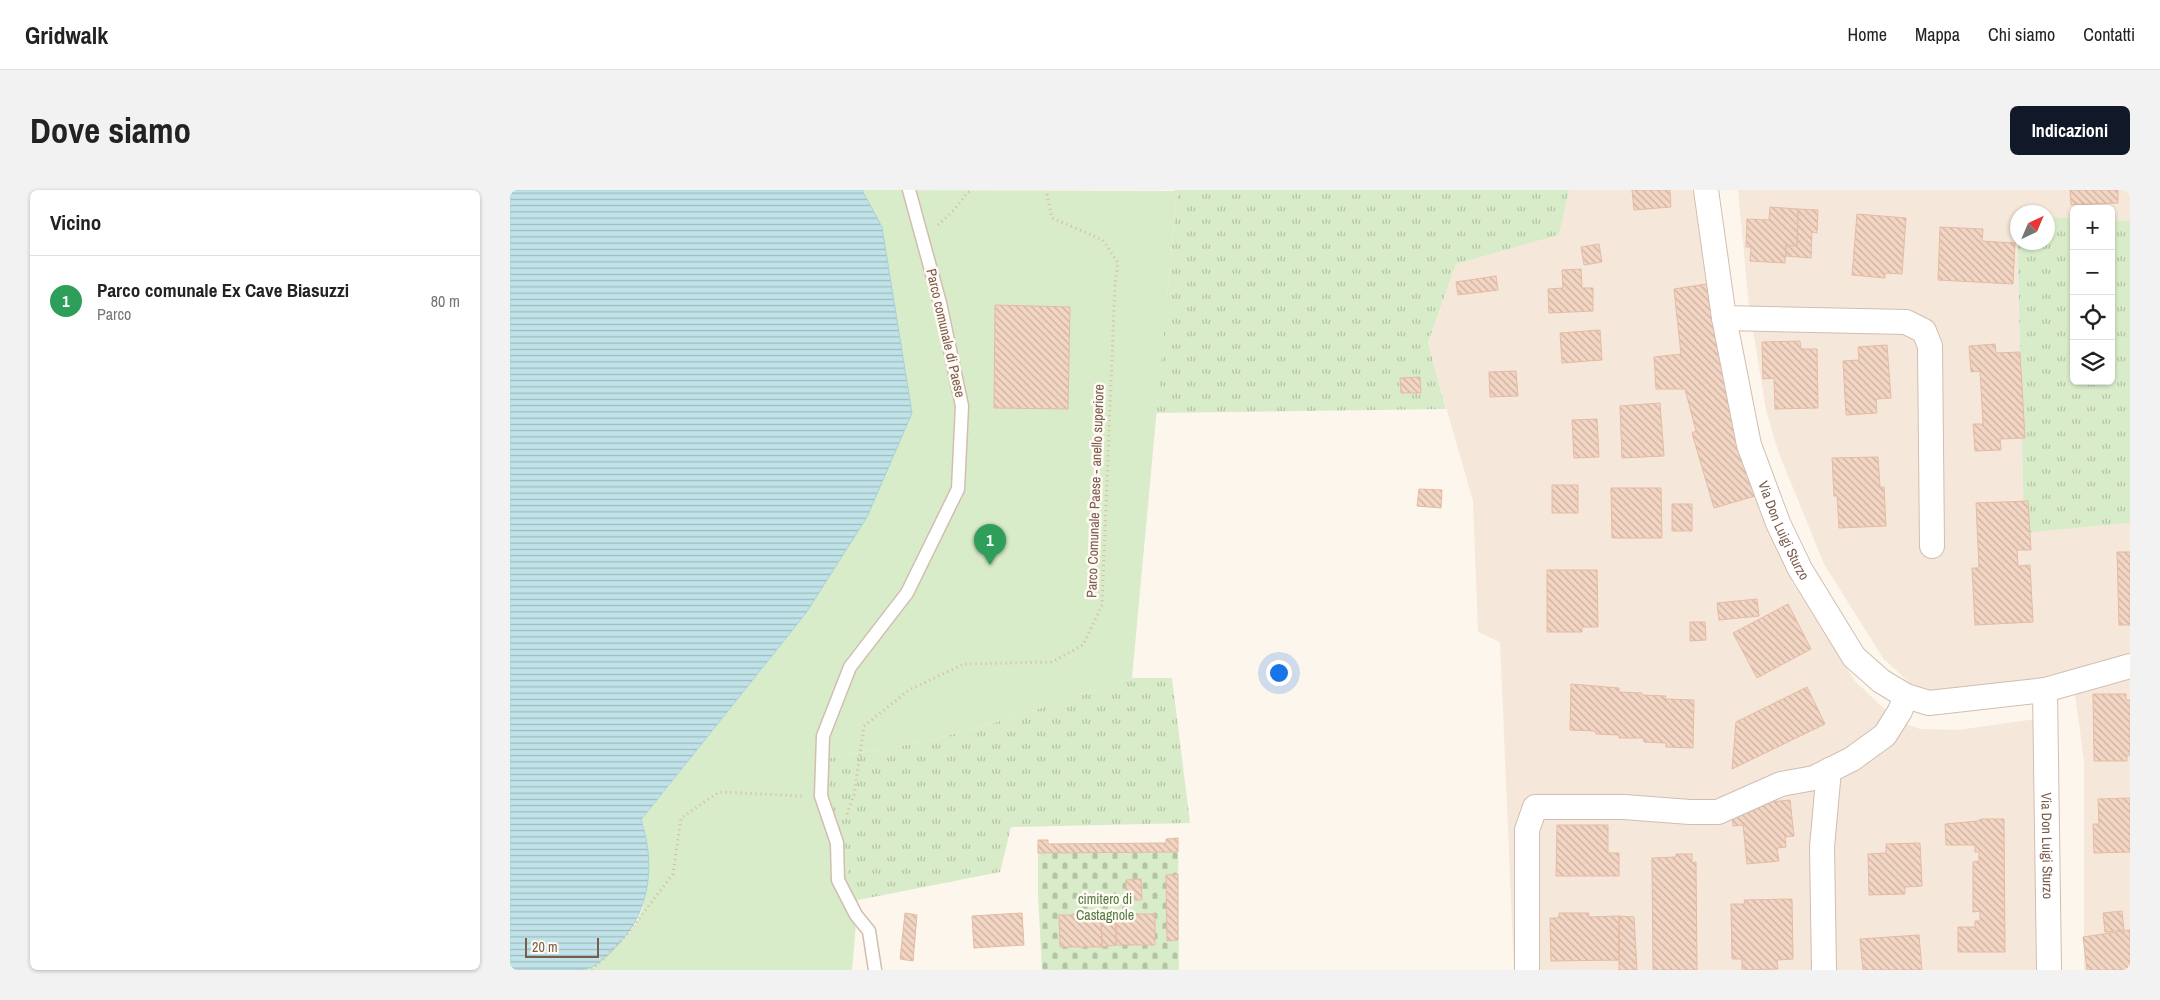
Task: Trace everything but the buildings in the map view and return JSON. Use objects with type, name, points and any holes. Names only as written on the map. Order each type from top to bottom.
[{"type":"street","name":"Via Don Luigi Sturzo","points":[[1706,190],[1724,318],[1750,445],[1778,523],[1800,568],[1854,656],[1881,681],[1906,696],[1929,703],[2044,690],[2130,666]]},
{"type":"street","points":[[1724,318],[1906,322],[1924,331],[1930,346],[1932,546]]},
{"type":"street","name":"Via Don Luigi Sturzo","points":[[2044,690],[2049,970]]},
{"type":"street","points":[[1527,970],[1527,830],[1535,807],[1718,812],[1780,784],[1814,778],[1852,759],[1885,735],[1900,711],[1906,696]]},
{"type":"street","points":[[1824,970],[1822,847],[1830,770]]},
{"type":"lane","name":"Parco comunale di Paese","points":[[875,970],[869,931],[856,915],[838,880],[838,844],[820,796],[823,736],[850,667],[907,593],[958,489],[962,406],[924,239],[909,190]]},
{"type":"path","points":[[924,239],[972,190]]},
{"type":"path","name":"Parco Comunale Paese - anello superiore","points":[[838,844],[854,794],[864,726],[909,690],[964,664],[1052,662],[1082,645],[1102,605],[1114,294],[1118,263],[1103,240],[1052,218],[1046,190]]},
{"type":"path","points":[[592,970],[628,933],[673,874],[681,818],[719,792],[820,796]]},
{"type":"shaded area","points":[[1569,190],[1701,190],[1743,462],[1792,582],[1855,681],[1896,720],[1920,729],[1957,730],[2035,719],[2047,970],[1514,970],[1500,642],[1478,632],[1473,501],[1428,344],[1456,264],[1559,235]]},
{"type":"shaded area","points":[[1738,190],[2130,190],[2130,221],[2115,220],[2115,205],[2070,205],[2070,218],[2055,217],[2055,205],[2010,205],[2010,250],[2018,250],[2024,533],[2130,523],[2130,970],[2084,970],[2084,761],[2075,694],[1927,693],[1917,690],[1883,658],[1824,564],[1778,451],[1766,410],[1749,306]]},
{"type":"green space","points":[[862,190],[1177,191],[1132,678],[1011,718],[928,741],[824,759],[814,779],[858,900],[852,970],[586,970],[613,951],[622,942],[641,912],[645,893],[645,874],[644,829],[641,821],[806,613],[867,517],[866,196]]},
{"type":"green space","points":[[1173,190],[1569,190],[1559,235],[1456,264],[1428,343],[1446,409],[1156,413],[1177,192]]},
{"type":"green space","points":[[2055,217],[2070,218],[2070,385],[2115,385],[2115,220],[2130,221],[2130,523],[2024,533],[2018,250],[2055,250]]},
{"type":"green space","points":[[1132,678],[1172,678],[1190,823],[1011,827],[1000,872],[858,900],[814,779],[824,759],[928,741],[1011,718]]},
{"type":"green space","name":"cimitero di Castagnole","points":[[1178,838],[1179,970],[1042,970],[1038,896],[1038,840],[1048,840],[1048,844],[1166,843],[1166,839]]},
{"type":"water","points":[[510,190],[862,190],[882,227],[912,413],[867,517],[806,613],[641,820],[646,838],[649,873],[642,907],[625,938],[600,961],[587,969],[510,970]]},
{"type":"place","name":"Parco comunale Ex Cave Biasuzzi","points":[[990,565]]}]
